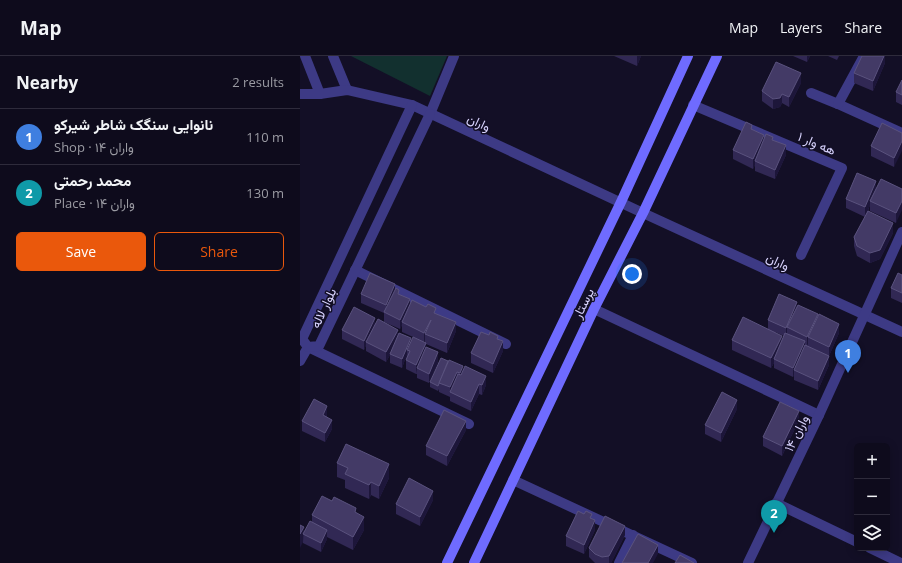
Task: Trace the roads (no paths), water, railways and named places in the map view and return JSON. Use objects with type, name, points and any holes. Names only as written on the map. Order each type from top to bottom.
[{"type":"main road","name":"پرستار","points":[[446,563],[622,202],[688,56]]},
{"type":"main road","name":"پرستار","points":[[474,563],[594,309],[643,213],[717,56]]},
{"type":"street","points":[[305,56],[320,94]]},
{"type":"street","points":[[333,56],[347,90]]},
{"type":"street","name":"بلوار لاله","points":[[412,105],[302,339],[308,347],[319,346],[430,114],[454,56]]},
{"type":"street","points":[[838,104],[864,56]]},
{"type":"street","name":"واران","points":[[300,94],[320,94],[347,90],[412,105],[902,332]]},
{"type":"street","points":[[811,93],[902,133]]},
{"type":"street","name":"هه وار ۱","points":[[693,105],[842,168],[801,255]]},
{"type":"street","name":"واران ۱۴","points":[[748,563],[866,314],[902,232]]},
{"type":"street","points":[[355,270],[506,344]]},
{"type":"street","points":[[594,309],[819,415]]},
{"type":"street","points":[[300,361],[308,347],[469,424]]},
{"type":"street","points":[[513,480],[692,563]]},
{"type":"street","points":[[776,503],[854,541]]},
{"type":"street","points":[[619,563],[633,535]]},
{"type":"street","points":[[876,551],[901,563]]},
{"type":"place","name":"نانوایی سنگک شاطر شیرکو","points":[[848,373]]},
{"type":"place","name":"محمد رحمتی","points":[[774,533]]}]
